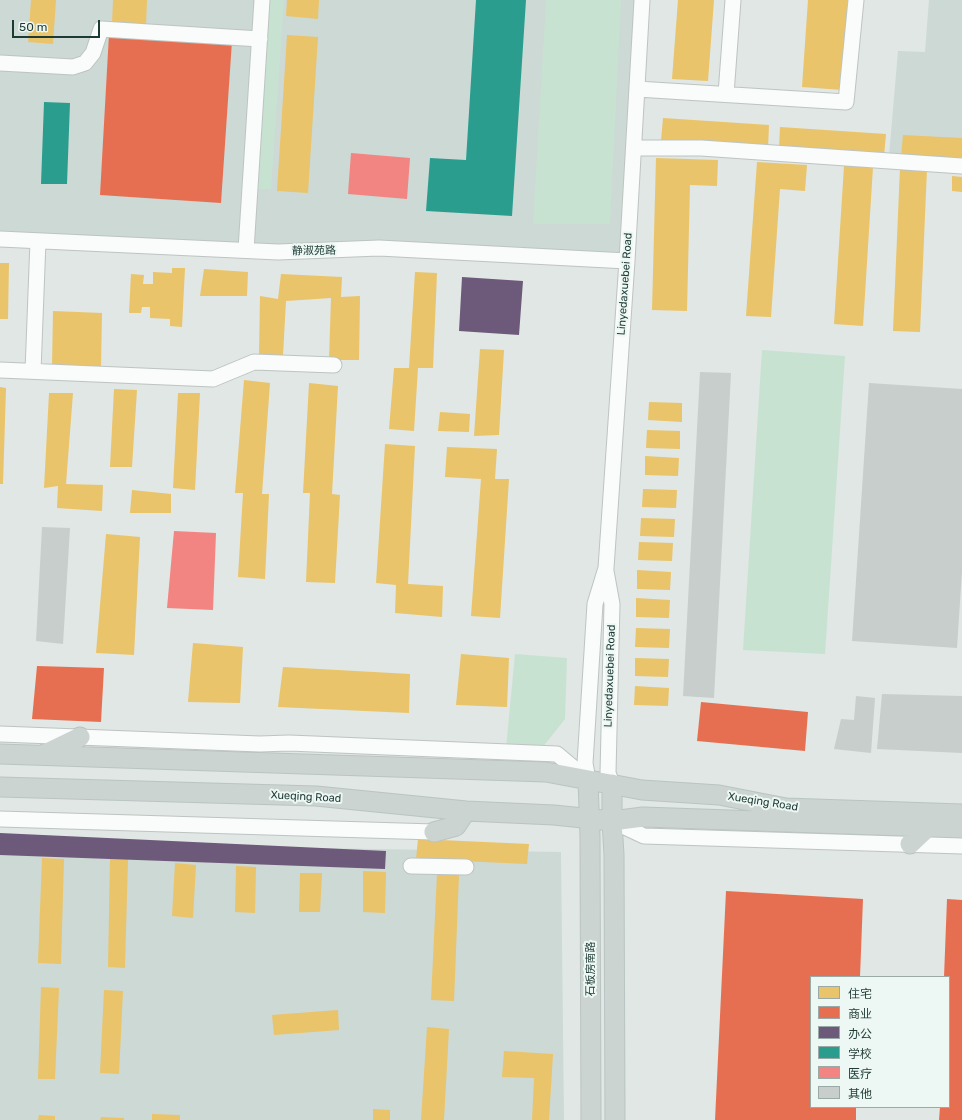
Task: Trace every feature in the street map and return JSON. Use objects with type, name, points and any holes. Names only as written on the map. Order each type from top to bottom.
[{"type":"main road","points":[[42,755],[80,737]]},
{"type":"main road","name":"Xueqing Road","points":[[0,754],[546,772],[642,790],[719,795],[786,808],[962,814]]},
{"type":"main road","name":"石板房南路","points":[[588,780],[590,837],[591,1120]]},
{"type":"main road","name":"石板房南路","points":[[612,784],[614,855],[615,1120]]},
{"type":"main road","name":"Xueqing Road","points":[[0,788],[316,796],[466,811],[589,818],[612,821],[643,817],[962,828]]},
{"type":"main road","points":[[434,832],[456,826],[466,811]]},
{"type":"main road","points":[[910,844],[928,827]]},
{"type":"street","points":[[246,250],[262,0]]},
{"type":"street","name":"Linyedaxuebei Road","points":[[588,780],[585,763],[595,604],[606,568],[627,261],[642,0]]},
{"type":"street","points":[[726,94],[733,0]]},
{"type":"street","points":[[637,89],[846,102],[856,0]]},
{"type":"street","points":[[0,63],[73,67],[85,63],[94,53],[101,29],[260,39]]},
{"type":"street","points":[[634,148],[701,148],[962,166]]},
{"type":"street","name":"静淑苑路","points":[[0,239],[278,252],[379,248],[627,261]]},
{"type":"street","points":[[33,371],[38,241]]},
{"type":"street","points":[[0,370],[212,379],[254,362],[334,366]]},
{"type":"street","name":"Linyedaxuebei Road","points":[[606,568],[612,604],[608,773],[612,784]]},
{"type":"street","points":[[0,734],[260,744],[289,743],[557,754],[588,780]]},
{"type":"street","points":[[0,820],[434,832]]},
{"type":"street","name":"Xueqing Road","points":[[612,821],[644,836],[962,846]]},
{"type":"street","points":[[411,866],[466,867]]},
{"type":"shaded area","points":[[0,0],[635,0],[627,261],[0,234]]},
{"type":"shaded area","points":[[929,0],[962,0],[962,161],[889,156],[898,51],[925,52]]},
{"type":"shaded area","points":[[0,843],[561,852],[564,1120],[0,1120]]},
{"type":"green space","points":[[266,0],[284,0],[271,189],[251,189]]},
{"type":"green space","points":[[546,0],[621,0],[610,224],[533,224]]},
{"type":"green space","points":[[762,350],[845,356],[825,654],[743,650]]},
{"type":"green space","points":[[515,654],[567,658],[565,719],[542,748],[506,748]]},
{"type":"building: 住宅","points":[[31,0],[56,0],[53,44],[28,42]]},
{"type":"building: 住宅","points":[[113,0],[147,0],[146,26],[112,24]]},
{"type":"building: 住宅","points":[[287,0],[319,0],[318,19],[286,16]]},
{"type":"building: 住宅","points":[[678,0],[714,0],[708,81],[672,79]]},
{"type":"building: 住宅","points":[[808,0],[848,0],[842,90],[802,87]]},
{"type":"building: 住宅","points":[[287,35],[318,37],[308,193],[277,191]]},
{"type":"building: 住宅","points":[[663,118],[769,125],[768,148],[661,141]]},
{"type":"building: 住宅","points":[[780,127],[886,134],[884,156],[779,149]]},
{"type":"building: 住宅","points":[[903,135],[962,138],[962,161],[901,157]]},
{"type":"building: 住宅","points":[[656,158],[718,160],[717,186],[690,185],[687,311],[652,310]]},
{"type":"building: 住宅","points":[[757,162],[807,165],[805,191],[780,189],[771,317],[746,316]]},
{"type":"building: 住宅","points":[[844,166],[873,167],[863,326],[834,324]]},
{"type":"building: 住宅","points":[[900,168],[927,169],[920,332],[893,331]]},
{"type":"building: 住宅","points":[[952,176],[962,177],[962,192],[952,191]]},
{"type":"building: 住宅","points":[[0,263],[9,263],[8,319],[0,319]]},
{"type":"building: 住宅","points":[[172,268],[185,268],[182,327],[170,326],[170,319],[150,318],[150,307],[142,307],[141,313],[129,313],[131,274],[144,275],[143,284],[153,284],[153,272],[172,273]]},
{"type":"building: 住宅","points":[[204,269],[248,272],[247,296],[200,296]]},
{"type":"building: 住宅","points":[[415,272],[437,273],[433,368],[418,368],[414,431],[389,429],[394,368],[409,368]]},
{"type":"building: 住宅","points":[[281,274],[342,277],[341,297],[360,296],[359,360],[329,360],[331,298],[286,301],[283,355],[259,357],[260,296],[278,299]]},
{"type":"building: 住宅","points":[[53,311],[102,313],[101,368],[52,366]]},
{"type":"building: 住宅","points":[[480,349],[504,350],[499,435],[474,436]]},
{"type":"building: 住宅","points":[[244,380],[270,383],[262,494],[269,494],[265,579],[238,577],[243,493],[235,493]]},
{"type":"building: 住宅","points":[[309,383],[338,386],[332,494],[340,495],[335,583],[306,582],[310,493],[303,493]]},
{"type":"building: 住宅","points":[[0,387],[6,388],[3,484],[0,484]]},
{"type":"building: 住宅","points":[[114,389],[137,390],[132,467],[110,467]]},
{"type":"building: 住宅","points":[[49,393],[73,393],[66,484],[103,485],[102,511],[57,508],[58,486],[44,488]]},
{"type":"building: 住宅","points":[[178,393],[200,393],[195,490],[173,488]]},
{"type":"building: 住宅","points":[[649,402],[682,403],[682,422],[648,420]]},
{"type":"building: 住宅","points":[[440,412],[470,414],[469,432],[438,431]]},
{"type":"building: 住宅","points":[[647,430],[680,431],[680,449],[646,448]]},
{"type":"building: 住宅","points":[[385,444],[415,446],[408,584],[443,586],[442,617],[395,613],[396,585],[376,583]]},
{"type":"building: 住宅","points":[[447,447],[497,449],[495,479],[509,479],[500,618],[471,616],[481,479],[445,477]]},
{"type":"building: 住宅","points":[[645,456],[679,458],[678,476],[645,475]]},
{"type":"building: 住宅","points":[[643,489],[677,490],[676,508],[642,507]]},
{"type":"building: 住宅","points":[[132,490],[171,494],[171,513],[130,513]]},
{"type":"building: 住宅","points":[[641,518],[675,519],[674,537],[640,536]]},
{"type":"building: 住宅","points":[[106,534],[140,537],[134,655],[96,653]]},
{"type":"building: 住宅","points":[[639,542],[673,543],[672,561],[638,560]]},
{"type":"building: 住宅","points":[[637,570],[671,572],[670,590],[637,589]]},
{"type":"building: 住宅","points":[[636,598],[670,600],[669,618],[636,617]]},
{"type":"building: 住宅","points":[[636,628],[670,629],[669,648],[635,647]]},
{"type":"building: 住宅","points":[[193,643],[243,647],[240,703],[188,702]]},
{"type":"building: 住宅","points":[[461,654],[509,658],[507,707],[456,705]]},
{"type":"building: 住宅","points":[[635,658],[669,659],[668,677],[635,676]]},
{"type":"building: 住宅","points":[[283,667],[410,674],[409,713],[278,707]]},
{"type":"building: 住宅","points":[[635,686],[669,688],[668,706],[634,705]]},
{"type":"building: 住宅","points":[[418,839],[529,844],[527,864],[416,859]]},
{"type":"building: 住宅","points":[[42,858],[64,859],[61,964],[38,963]]},
{"type":"building: 住宅","points":[[110,859],[128,859],[125,968],[108,967]]},
{"type":"building: 住宅","points":[[175,863],[196,865],[193,918],[172,916]]},
{"type":"building: 住宅","points":[[236,866],[256,867],[255,913],[235,912]]},
{"type":"building: 住宅","points":[[363,871],[386,872],[385,913],[363,912]]},
{"type":"building: 住宅","points":[[300,873],[322,873],[320,912],[299,912]]},
{"type":"building: 住宅","points":[[437,874],[459,875],[454,1001],[431,1000]]},
{"type":"building: 住宅","points":[[41,987],[59,988],[55,1079],[38,1079]]},
{"type":"building: 住宅","points":[[104,990],[123,991],[119,1074],[100,1073]]},
{"type":"building: 住宅","points":[[338,1010],[339,1030],[274,1035],[272,1015]]},
{"type":"building: 住宅","points":[[427,1027],[449,1029],[444,1120],[421,1120]]},
{"type":"building: 住宅","points":[[504,1051],[553,1054],[549,1120],[532,1120],[534,1078],[502,1077]]},
{"type":"building: 住宅","points":[[373,1109],[390,1110],[390,1120],[373,1120]]},
{"type":"building: 住宅","points":[[152,1114],[180,1115],[180,1120],[152,1120]]},
{"type":"building: 住宅","points":[[39,1115],[55,1116],[55,1120],[38,1120]]},
{"type":"building: 住宅","points":[[101,1117],[124,1118],[124,1120],[100,1120]]},
{"type":"building: 商业","points":[[109,34],[232,41],[221,203],[100,195]]},
{"type":"building: 商业","points":[[37,666],[104,668],[101,722],[32,719]]},
{"type":"building: 商业","points":[[701,702],[808,712],[805,751],[697,741]]},
{"type":"building: 商业","points":[[726,891],[863,899],[860,976],[810,976],[810,1108],[856,1108],[856,1120],[715,1120]]},
{"type":"building: 商业","points":[[947,899],[962,900],[962,1120],[939,1120],[940,1108],[950,1108],[950,976],[944,976]]},
{"type":"building: 办公","points":[[462,277],[523,281],[519,335],[459,331]]},
{"type":"building: 办公","points":[[0,833],[386,851],[385,869],[0,855]]},
{"type":"building: 学校","points":[[476,0],[526,0],[512,216],[426,211],[430,158],[466,160]]},
{"type":"building: 学校","points":[[44,102],[70,103],[67,184],[41,184]]},
{"type":"building: 医疗","points":[[351,153],[410,158],[407,199],[348,194]]},
{"type":"building: 医疗","points":[[174,531],[216,533],[213,610],[167,608]]},
{"type":"building: 其他","points":[[700,372],[731,373],[714,698],[683,696]]},
{"type":"building: 其他","points":[[869,383],[962,389],[962,571],[957,648],[852,641]]},
{"type":"building: 其他","points":[[42,527],[70,528],[63,644],[36,641]]},
{"type":"building: 其他","points":[[882,694],[962,696],[962,753],[877,749]]},
{"type":"building: 其他","points":[[856,696],[875,698],[871,753],[834,749],[841,719],[854,720]]}]
